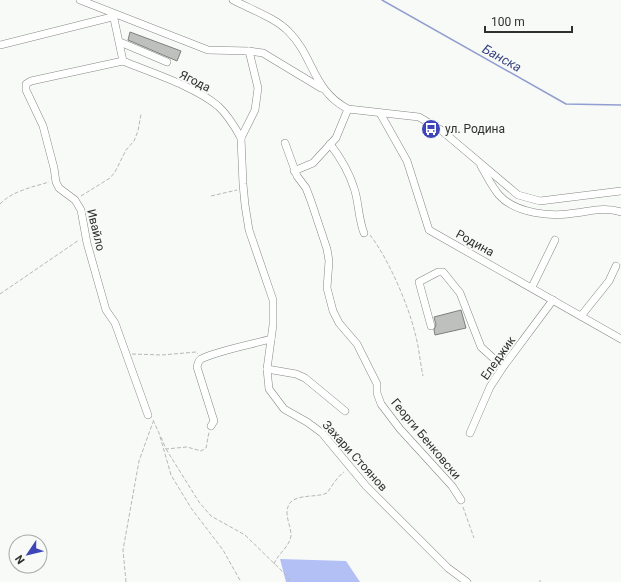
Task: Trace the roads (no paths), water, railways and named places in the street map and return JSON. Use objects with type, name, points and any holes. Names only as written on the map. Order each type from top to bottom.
[{"type":"street","points":[[80,0],[112,15],[208,50],[249,51],[263,53],[323,89]]},
{"type":"street","points":[[233,0],[278,23],[289,32],[298,44],[323,89],[331,98],[348,109],[419,117],[442,130],[518,195],[540,201],[621,191]]},
{"type":"street","points":[[112,15],[120,42],[123,61]]},
{"type":"street","points":[[0,45],[112,15]]},
{"type":"street","points":[[120,42],[167,62]]},
{"type":"street","name":"Захари Стоянов","points":[[249,51],[256,75],[257,98],[255,110],[241,138],[244,189],[249,230],[273,300],[271,339],[267,369],[269,389],[284,409],[307,422],[322,433],[351,469],[448,568],[467,582]]},
{"type":"street","name":"Ягода","points":[[123,61],[181,85],[210,101],[227,116],[241,138]]},
{"type":"street","name":"Ивайло","points":[[123,61],[31,81],[26,84],[26,90],[42,126],[50,149],[55,180],[59,188],[75,200],[81,210],[86,235],[106,310],[115,323],[148,416]]},
{"type":"street","points":[[294,171],[313,163],[330,144],[343,123],[348,109]]},
{"type":"street","name":"Родина","points":[[380,113],[407,161],[429,230],[532,287],[621,339]]},
{"type":"street","name":"Георги Бенковски","points":[[285,143],[294,171],[309,195],[327,249],[329,261],[327,288],[333,311],[339,323],[357,344],[377,384],[376,393],[381,404],[400,429],[452,486],[460,500]]},
{"type":"street","points":[[330,144],[350,176],[354,188],[362,230]]},
{"type":"street","points":[[479,162],[500,196],[515,208],[557,215],[610,209],[621,212]]},
{"type":"street","points":[[532,287],[555,240]]},
{"type":"street","points":[[581,316],[609,281],[616,266]]},
{"type":"street","points":[[431,326],[419,282],[438,272],[442,272],[460,293],[481,347],[503,367]]},
{"type":"street","name":"Еледжик","points":[[470,433],[490,387],[503,367],[553,300]]},
{"type":"street","points":[[211,426],[214,421],[197,367],[201,359],[271,339]]},
{"type":"street","points":[[267,369],[296,374],[305,378],[345,411]]},
{"type":"waterway","name":"Банска","points":[[382,0],[566,104],[621,105]]},
{"type":"place","name":"ул. Родина","points":[[431,129]]}]
